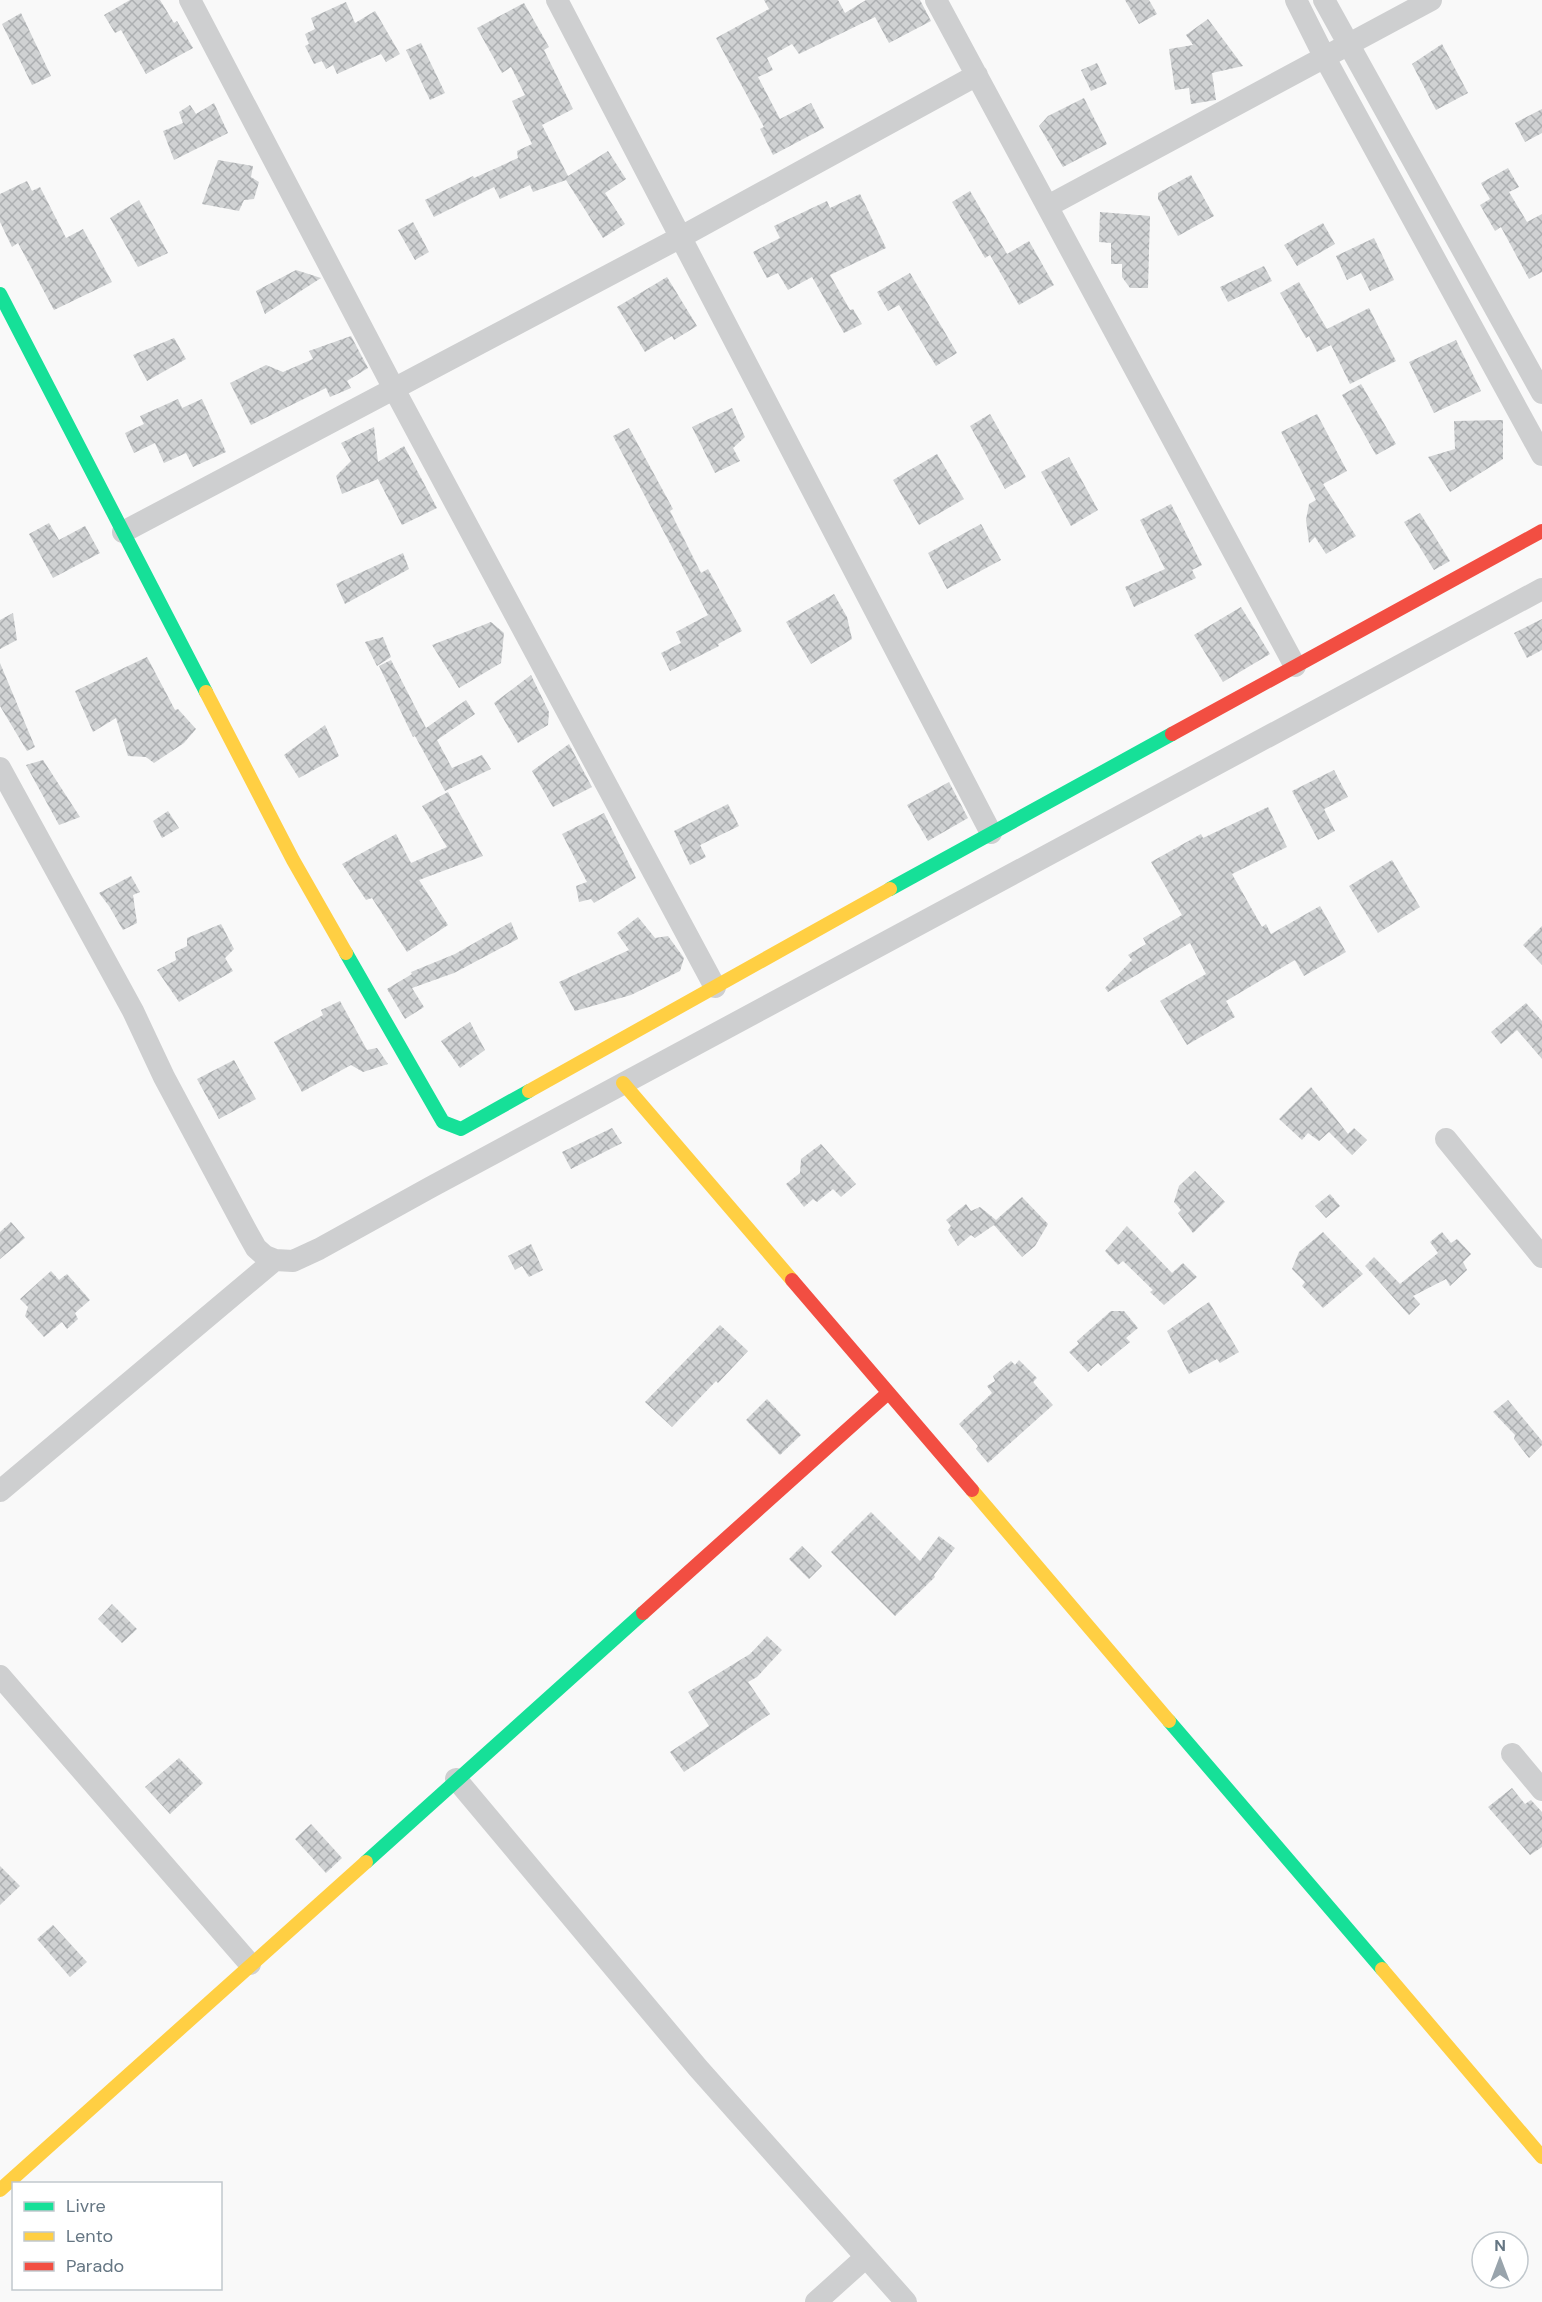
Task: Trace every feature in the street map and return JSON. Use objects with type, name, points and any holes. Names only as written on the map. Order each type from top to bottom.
[{"type":"street","points":[[190,0],[393,387],[715,987]]},
{"type":"street","points":[[557,0],[991,833]]},
{"type":"street","points":[[936,0],[1295,666]]},
{"type":"street","points":[[1296,0],[1325,58],[1542,455]]},
{"type":"street","points":[[1324,0],[1542,393]]},
{"type":"street","points":[[1048,206],[1431,0]]},
{"type":"street","points":[[123,532],[393,387],[681,237],[977,75]]},
{"type":"street","points":[[1,300],[293,860],[443,1122],[461,1129],[991,833],[1542,531]]},
{"type":"street","points":[[0,768],[133,1011],[164,1077],[256,1248],[265,1256],[275,1260],[293,1261],[319,1250],[623,1083],[1542,589]]},
{"type":"street","points":[[623,1083],[1542,2157]]},
{"type":"street","points":[[1446,1139],[1542,1257]]},
{"type":"street","points":[[0,1491],[275,1260]]},
{"type":"street","points":[[0,2190],[888,1393]]},
{"type":"street","points":[[0,1676],[250,1964]]},
{"type":"street","points":[[1512,1754],[1542,1790]]},
{"type":"street","points":[[456,1779],[698,2068],[906,2302]]},
{"type":"street","points":[[816,2302],[866,2257]]},
{"type":"building","points":[[130,0],[160,0],[174,23],[177,21],[193,48],[146,74],[121,30],[115,33],[104,15]]},
{"type":"building","points":[[764,0],[838,0],[845,13],[866,0],[920,0],[931,21],[889,43],[875,17],[799,54],[792,44],[767,58],[773,70],[758,77],[780,119],[811,103],[824,128],[773,155],[760,129],[764,127],[716,38],[769,9]]},
{"type":"building","points":[[1125,0],[1149,0],[1157,14],[1139,24]]},
{"type":"building","points":[[346,2],[355,23],[375,11],[400,54],[386,62],[381,54],[337,74],[333,65],[326,69],[322,61],[314,64],[305,46],[309,44],[305,34],[315,29],[311,18]]},
{"type":"building","points":[[524,3],[549,47],[544,50],[573,109],[542,125],[568,176],[608,151],[626,179],[605,193],[625,224],[603,238],[566,180],[533,192],[530,185],[500,199],[494,187],[434,217],[425,200],[473,176],[474,178],[518,158],[517,151],[532,144],[512,101],[525,95],[511,67],[502,73],[477,28]]},
{"type":"building","points":[[21,13],[51,76],[32,85],[2,24]]},
{"type":"building","points":[[1208,19],[1243,66],[1212,73],[1216,100],[1191,104],[1189,88],[1175,90],[1169,49],[1193,45],[1186,35]]},
{"type":"building","points":[[421,43],[445,93],[430,100],[406,50]]},
{"type":"building","points":[[1442,44],[1468,93],[1436,110],[1412,64]]},
{"type":"building","points":[[1097,63],[1107,84],[1091,91],[1081,70]]},
{"type":"building","points":[[1084,98],[1107,144],[1063,167],[1039,126],[1048,116]]},
{"type":"building","points":[[214,103],[228,133],[174,160],[163,131],[183,123],[179,112],[190,105],[196,114]]},
{"type":"building","points":[[1542,109],[1542,133],[1525,142],[1515,123]]},
{"type":"building","points":[[218,160],[253,166],[251,177],[259,182],[254,199],[244,200],[239,211],[202,204]]},
{"type":"building","points":[[1508,168],[1519,187],[1509,192],[1527,222],[1542,214],[1542,272],[1529,279],[1501,227],[1495,231],[1480,205],[1490,199],[1481,183]]},
{"type":"building","points":[[1191,175],[1214,216],[1178,236],[1158,199],[1158,193]]},
{"type":"building","points":[[27,181],[32,191],[40,187],[66,238],[83,229],[112,282],[54,310],[18,243],[12,247],[0,222],[0,194]]},
{"type":"building","points":[[970,191],[1007,254],[1029,241],[1054,285],[1019,305],[990,255],[985,258],[952,202]]},
{"type":"building","points":[[860,194],[886,248],[830,275],[850,310],[853,309],[862,324],[844,333],[812,277],[788,290],[778,273],[767,278],[753,252],[780,238],[774,226],[827,201],[830,208]]},
{"type":"building","points":[[139,200],[168,253],[138,267],[110,218]]},
{"type":"building","points":[[1100,212],[1150,216],[1148,288],[1130,288],[1122,277],[1122,264],[1111,264],[1111,243],[1099,242]]},
{"type":"building","points":[[413,222],[429,252],[415,260],[398,230]]},
{"type":"building","points":[[1323,223],[1335,244],[1297,266],[1284,245]]},
{"type":"building","points":[[1374,238],[1394,280],[1370,291],[1361,273],[1347,280],[1336,256]]},
{"type":"building","points":[[1264,266],[1272,281],[1228,302],[1220,287]]},
{"type":"building","points":[[296,270],[321,278],[265,314],[256,291]]},
{"type":"building","points":[[910,273],[957,353],[936,366],[899,305],[888,311],[877,292]]},
{"type":"building","points":[[667,277],[697,326],[674,340],[672,336],[645,352],[617,307]]},
{"type":"building","points":[[1299,282],[1327,329],[1369,308],[1396,361],[1350,384],[1331,345],[1317,352],[1309,336],[1306,338],[1280,293]]},
{"type":"building","points":[[351,336],[368,368],[347,381],[351,388],[330,397],[326,388],[251,425],[230,383],[266,365],[283,372],[313,359],[309,351]]},
{"type":"building","points":[[174,338],[186,359],[147,381],[133,355]]},
{"type":"building","points":[[1456,340],[1481,391],[1434,413],[1409,362]]},
{"type":"building","points":[[1361,384],[1396,444],[1376,455],[1342,395]]},
{"type":"building","points":[[178,399],[182,408],[202,399],[226,452],[193,467],[186,453],[164,463],[155,443],[134,453],[125,433],[144,424],[140,416]]},
{"type":"building","points":[[732,408],[745,437],[733,448],[740,461],[715,473],[692,427]]},
{"type":"building","points":[[990,414],[1026,477],[1005,489],[970,426]]},
{"type":"building","points":[[1317,414],[1347,471],[1323,484],[1356,536],[1326,554],[1315,537],[1309,543],[1306,520],[1309,504],[1316,500],[1281,432]]},
{"type":"building","points":[[1503,420],[1503,459],[1450,492],[1428,457],[1455,449],[1454,421]]},
{"type":"building","points":[[374,427],[378,462],[404,446],[437,508],[402,525],[378,479],[342,494],[336,476],[351,461],[341,443]]},
{"type":"building","points":[[629,428],[673,509],[670,511],[701,573],[708,569],[742,631],[718,644],[719,646],[670,671],[661,653],[681,643],[676,632],[708,615],[613,436]]},
{"type":"building","points":[[937,454],[964,499],[919,525],[893,480]]},
{"type":"building","points":[[1069,457],[1098,510],[1071,526],[1041,472]]},
{"type":"building","points":[[1171,504],[1202,565],[1192,570],[1196,578],[1134,607],[1125,587],[1165,569],[1140,520]]},
{"type":"building","points":[[1420,513],[1450,561],[1434,570],[1404,522]]},
{"type":"building","points":[[49,523],[59,540],[85,526],[100,553],[53,578],[29,534]]},
{"type":"building","points":[[981,524],[1001,560],[947,589],[928,553]]},
{"type":"building","points":[[403,553],[409,569],[345,604],[336,584]]},
{"type":"building","points":[[834,594],[847,617],[852,639],[811,664],[786,622]]},
{"type":"building","points":[[1241,607],[1270,654],[1223,682],[1194,635]]},
{"type":"building","points":[[13,613],[17,640],[0,649],[0,620]]},
{"type":"building","points":[[1542,619],[1542,650],[1527,658],[1514,633]]},
{"type":"building","points":[[491,622],[504,633],[501,663],[459,688],[432,645]]},
{"type":"building","points":[[383,637],[391,657],[377,666],[365,642]]},
{"type":"building","points":[[147,657],[175,710],[178,709],[196,729],[184,743],[154,763],[146,757],[128,756],[116,718],[93,732],[75,691]]},
{"type":"building","points":[[391,660],[426,728],[466,700],[475,714],[437,740],[452,768],[482,755],[491,769],[445,791],[415,736],[413,737],[379,666]]},
{"type":"building","points":[[0,663],[35,747],[27,751],[0,706]]},
{"type":"building","points":[[531,675],[549,712],[548,725],[518,743],[494,703]]},
{"type":"building","points":[[325,725],[339,756],[299,778],[284,755]]},
{"type":"building","points":[[569,744],[592,787],[553,807],[532,771]]},
{"type":"building","points":[[43,760],[80,817],[59,825],[26,765]]},
{"type":"building","points":[[1334,770],[1348,797],[1324,809],[1335,831],[1318,840],[1292,791]]},
{"type":"building","points":[[949,782],[968,818],[928,841],[907,805]]},
{"type":"building","points":[[448,792],[483,856],[419,880],[448,925],[407,952],[372,898],[366,900],[342,864],[396,834],[411,863],[447,847],[422,806]]},
{"type":"building","points":[[728,804],[739,826],[700,845],[706,857],[690,865],[674,831]]},
{"type":"building","points":[[1268,807],[1287,847],[1232,874],[1262,927],[1266,924],[1271,934],[1320,906],[1346,952],[1304,976],[1295,960],[1226,1001],[1235,1017],[1187,1045],[1160,1001],[1206,974],[1190,943],[1108,992],[1105,988],[1132,960],[1128,955],[1146,944],[1143,938],[1182,915],[1151,862],[1201,834],[1203,838]]},
{"type":"building","points":[[168,811],[179,828],[162,838],[153,821]]},
{"type":"building","points":[[604,813],[636,878],[594,903],[591,899],[579,902],[576,886],[587,882],[562,834]]},
{"type":"building","points":[[1392,860],[1420,907],[1378,933],[1349,886]]},
{"type":"building","points":[[131,876],[140,892],[133,895],[137,923],[123,930],[99,893]]},
{"type":"building","points":[[638,917],[655,938],[668,936],[684,958],[680,971],[631,995],[575,1011],[559,982],[629,950],[617,933]]},
{"type":"building","points":[[511,922],[518,939],[454,973],[412,988],[424,1007],[405,1019],[387,989],[412,974],[411,972],[455,954]]},
{"type":"building","points":[[221,924],[234,949],[225,958],[233,971],[179,1002],[157,970],[176,960],[175,952],[187,946],[187,938]]},
{"type":"building","points":[[1542,926],[1542,965],[1523,945]]},
{"type":"building","points":[[340,1001],[367,1050],[377,1048],[388,1064],[363,1072],[351,1065],[302,1092],[274,1042],[323,1015],[321,1010]]},
{"type":"building","points":[[1526,1003],[1542,1021],[1542,1059],[1517,1030],[1501,1044],[1491,1032]]},
{"type":"building","points":[[470,1022],[485,1050],[460,1068],[441,1041]]},
{"type":"building","points":[[234,1060],[256,1099],[219,1119],[197,1079]]},
{"type":"building","points":[[1311,1087],[1348,1134],[1354,1128],[1367,1140],[1352,1155],[1329,1132],[1319,1141],[1308,1133],[1302,1140],[1279,1119]]},
{"type":"building","points":[[612,1128],[622,1143],[571,1169],[562,1152]]},
{"type":"building","points":[[821,1144],[856,1184],[841,1197],[833,1189],[817,1202],[813,1199],[804,1207],[786,1184],[800,1173],[801,1159]]},
{"type":"building","points":[[1195,1171],[1225,1202],[1193,1233],[1178,1213],[1181,1210],[1174,1202],[1179,1186]]},
{"type":"building","points":[[1330,1194],[1340,1206],[1326,1218],[1315,1206]]},
{"type":"building","points":[[1022,1197],[1048,1224],[1035,1246],[1022,1257],[994,1225],[975,1238],[971,1235],[958,1246],[948,1230],[951,1226],[946,1220],[966,1204],[971,1211],[980,1207],[996,1220]]},
{"type":"building","points":[[11,1222],[25,1238],[0,1259],[0,1232]]},
{"type":"building","points":[[1127,1226],[1172,1273],[1183,1263],[1197,1277],[1164,1305],[1150,1292],[1153,1290],[1123,1261],[1118,1265],[1105,1251]]},
{"type":"building","points":[[1323,1232],[1363,1274],[1323,1308],[1302,1286],[1305,1282],[1292,1269],[1299,1252]]},
{"type":"building","points":[[1442,1232],[1451,1243],[1457,1239],[1471,1254],[1463,1262],[1467,1270],[1450,1286],[1446,1279],[1413,1296],[1420,1304],[1409,1315],[1365,1266],[1374,1257],[1400,1284],[1438,1253],[1430,1242]]},
{"type":"building","points":[[531,1244],[543,1270],[529,1277],[522,1266],[515,1270],[508,1256]]},
{"type":"building","points":[[51,1271],[59,1280],[67,1274],[90,1300],[75,1313],[78,1319],[67,1329],[62,1322],[44,1337],[25,1316],[28,1307],[20,1299]]},
{"type":"building","points":[[1209,1302],[1239,1352],[1220,1363],[1217,1359],[1189,1374],[1167,1331]]},
{"type":"building","points":[[1111,1311],[1124,1311],[1138,1328],[1126,1338],[1130,1342],[1101,1366],[1098,1363],[1088,1372],[1069,1352],[1079,1344],[1077,1341]]},
{"type":"building","points":[[720,1325],[748,1351],[672,1427],[645,1402]]},
{"type":"building","points":[[1019,1360],[1037,1378],[1033,1382],[1053,1405],[988,1463],[976,1449],[978,1446],[959,1424],[992,1393],[987,1386],[995,1381],[993,1376],[1011,1361],[1015,1365]]},
{"type":"building","points":[[767,1399],[801,1435],[780,1455],[746,1420]]},
{"type":"building","points":[[1508,1400],[1542,1441],[1542,1445],[1529,1458],[1514,1439],[1515,1435],[1493,1412]]},
{"type":"building","points":[[871,1512],[920,1561],[939,1536],[955,1548],[934,1575],[935,1577],[895,1616],[831,1552]]},
{"type":"building","points":[[802,1546],[822,1566],[809,1579],[789,1559]]},
{"type":"building","points":[[112,1604],[137,1629],[122,1643],[98,1619]]},
{"type":"building","points":[[767,1636],[782,1650],[757,1677],[748,1682],[770,1714],[684,1772],[670,1752],[709,1726],[688,1692],[750,1654]]},
{"type":"building","points":[[179,1758],[203,1783],[170,1814],[145,1787]]},
{"type":"building","points":[[1512,1788],[1525,1804],[1531,1800],[1542,1812],[1542,1847],[1530,1855],[1488,1807]]},
{"type":"building","points":[[311,1824],[342,1858],[326,1873],[295,1839]]},
{"type":"building","points":[[0,1866],[20,1886],[0,1905]]},
{"type":"building","points":[[53,1925],[87,1962],[70,1977],[37,1939]]},
{"type":"traffic: fast","points":[[0,294],[206,692]]},
{"type":"traffic: fast","points":[[890,889],[1172,734]]},
{"type":"traffic: fast","points":[[346,953],[443,1122],[461,1129],[529,1091]]},
{"type":"traffic: fast","points":[[366,1862],[643,1613]]},
{"type":"traffic: fast","points":[[1169,1721],[1382,1969]]},
{"type":"traffic: slow","points":[[206,692],[293,860],[346,953]]},
{"type":"traffic: slow","points":[[529,1091],[890,889]]},
{"type":"traffic: slow","points":[[623,1083],[792,1280]]},
{"type":"traffic: slow","points":[[972,1490],[1169,1721]]},
{"type":"traffic: slow","points":[[0,2190],[366,1862]]},
{"type":"traffic: slow","points":[[1382,1969],[1542,2157]]},
{"type":"traffic: jam","points":[[1172,734],[1542,531]]},
{"type":"traffic: jam","points":[[792,1280],[972,1490]]},
{"type":"traffic: jam","points":[[643,1613],[888,1393]]}]
